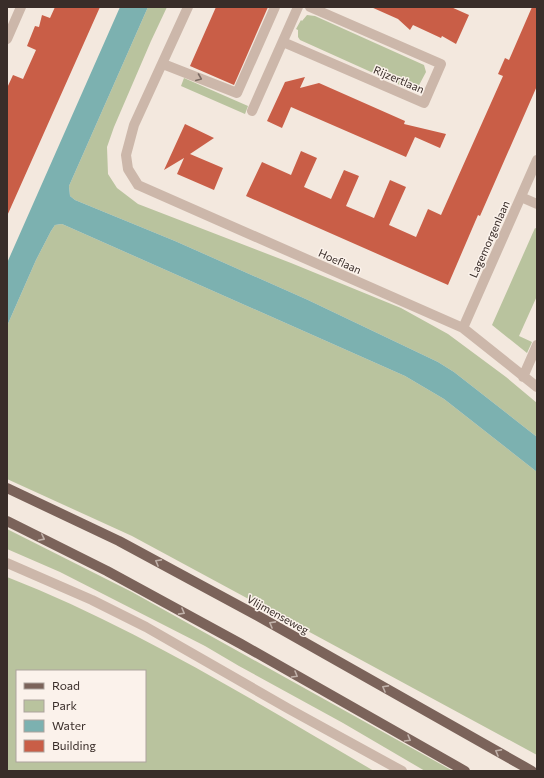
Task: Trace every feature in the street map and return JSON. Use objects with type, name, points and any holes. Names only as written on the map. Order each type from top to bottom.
[{"type":"main road","name":"Vlijmenseweg","points":[[7,488],[119,541],[258,616],[532,771]]},
{"type":"main road","points":[[7,521],[114,574],[465,771]]},
{"type":"street","points":[[7,39],[11,20],[21,7]]},
{"type":"street","points":[[188,7],[163,64],[237,94],[274,7]]},
{"type":"street","points":[[252,111],[298,7]]},
{"type":"street","name":"Rijzertlaan","points":[[283,42],[424,103],[441,64],[310,7]]},
{"type":"street","name":"Hoeflaan","points":[[163,64],[134,125],[126,155],[128,169],[138,185],[463,328],[537,387]]},
{"type":"street","name":"Lagemorgenlaan","points":[[463,328],[537,160]]},
{"type":"street","points":[[521,196],[537,204]]},
{"type":"street","points":[[523,377],[537,345]]},
{"type":"street","points":[[7,563],[92,600],[146,627],[402,771]]},
{"type":"green space","points":[[148,7],[167,7],[114,127],[107,147],[108,174],[117,188],[138,204],[291,263],[401,308],[448,334],[506,377],[537,403],[537,437],[454,372],[438,362],[308,300],[175,241],[75,200],[70,196],[69,186]]},
{"type":"green space","points":[[307,15],[315,16],[424,65],[426,72],[417,89],[411,90],[300,40],[298,37],[298,30],[296,29],[301,20],[302,21]]},
{"type":"green space","points":[[184,78],[248,106],[245,114],[181,86]]},
{"type":"green space","points":[[62,224],[405,376],[444,399],[537,472],[537,755],[132,536],[7,479],[7,326],[36,260],[51,231],[55,225]]},
{"type":"green space","points":[[535,228],[537,229],[537,296],[519,336],[532,342],[527,353],[492,325]]},
{"type":"green space","points":[[7,529],[132,592],[453,771],[425,771],[343,723],[205,646],[60,572],[7,549]]},
{"type":"green space","points":[[7,577],[55,597],[148,642],[240,692],[374,771],[7,771]]},
{"type":"water","points":[[120,7],[148,7],[69,186],[70,196],[75,200],[175,241],[308,300],[438,362],[454,372],[537,437],[537,472],[444,399],[405,376],[62,224],[55,225],[51,231],[36,260],[7,326],[7,263]]},
{"type":"building","points":[[55,7],[100,7],[7,216],[7,88],[13,75],[23,79],[36,50],[27,46],[35,26],[39,27],[42,15],[50,18]]},
{"type":"building","points":[[216,7],[268,7],[234,85],[190,66]]},
{"type":"building","points":[[371,7],[451,7],[469,15],[456,44],[442,36],[441,38],[413,25],[410,30],[398,19]]},
{"type":"building","points":[[532,7],[537,7],[537,86],[448,285],[246,196],[262,162],[291,175],[301,151],[317,158],[304,187],[331,199],[344,170],[359,176],[346,206],[374,218],[390,180],[406,187],[389,225],[416,237],[428,209],[441,215],[503,76],[498,74],[505,58],[509,60]]},
{"type":"building","points":[[305,77],[300,88],[319,83],[405,121],[404,124],[446,134],[440,148],[415,137],[406,157],[291,107],[282,128],[267,121],[285,82]]},
{"type":"building","points":[[185,124],[214,138],[190,154],[223,168],[214,190],[177,174],[184,158],[164,170]]}]
